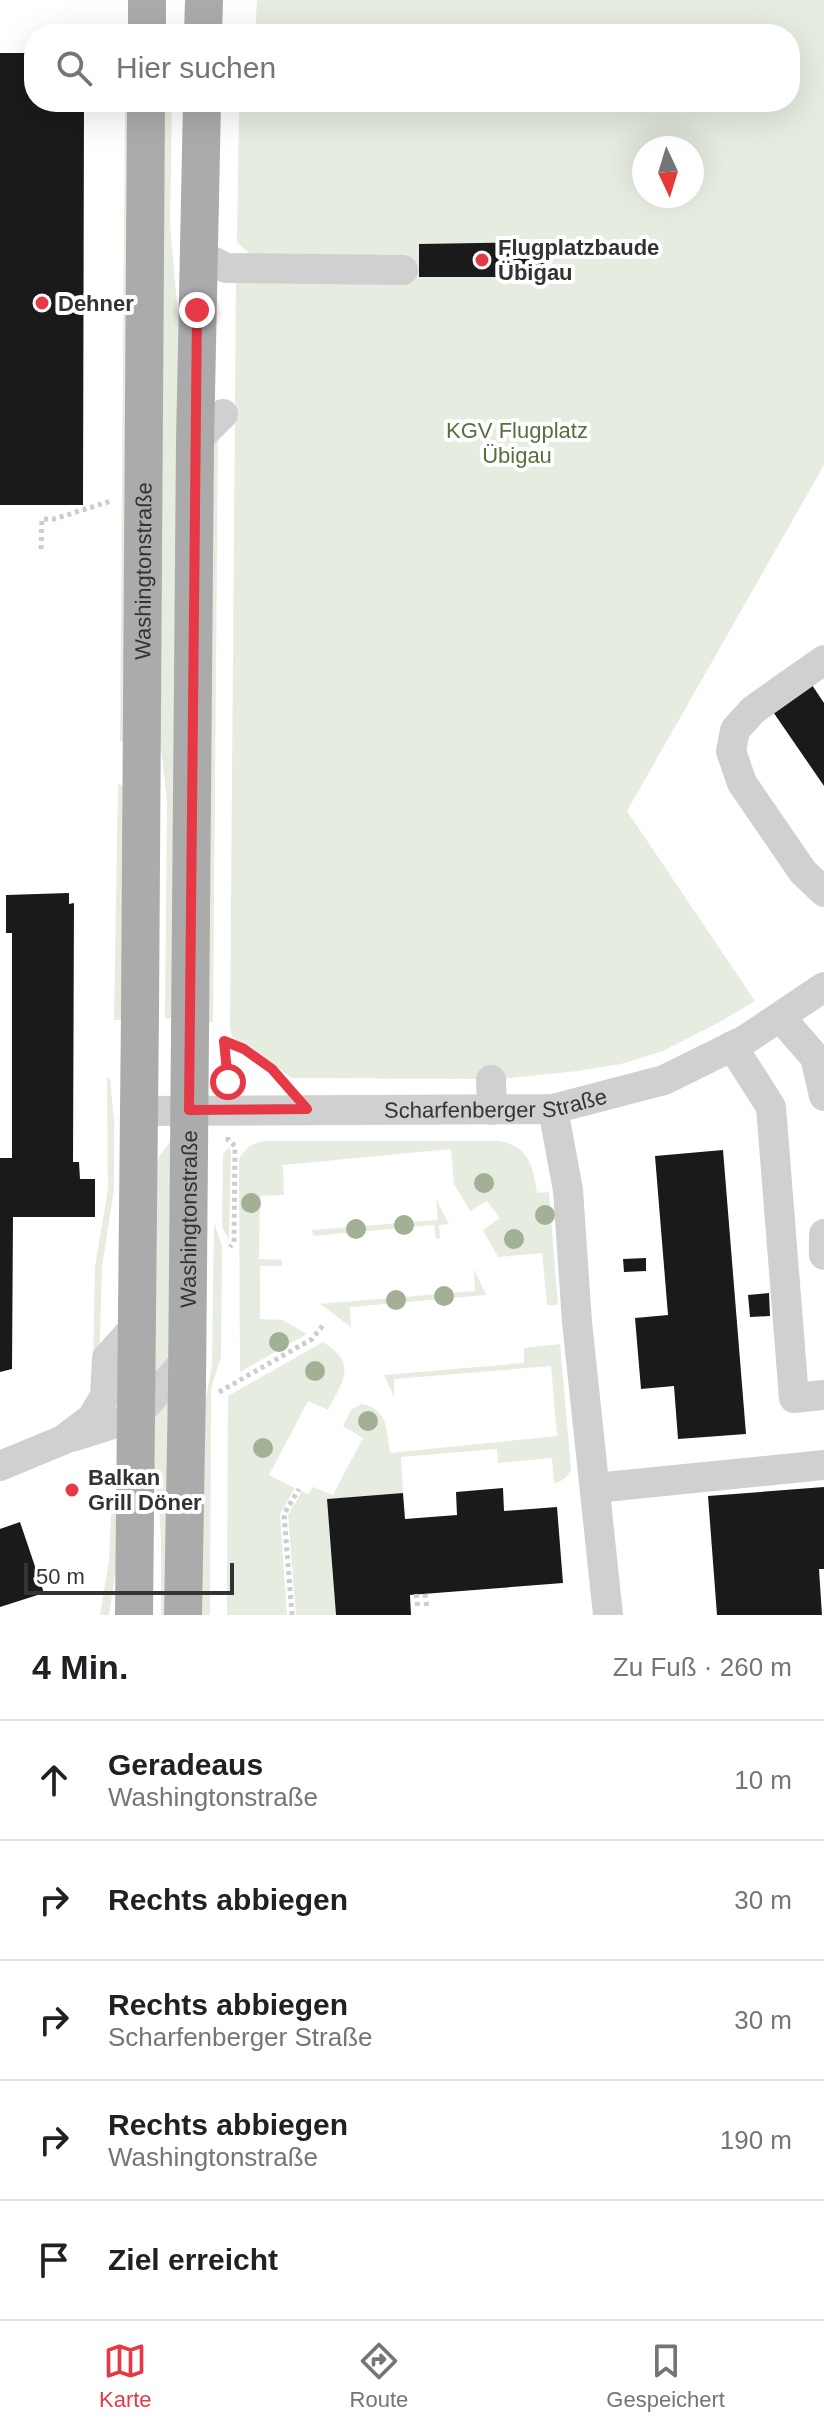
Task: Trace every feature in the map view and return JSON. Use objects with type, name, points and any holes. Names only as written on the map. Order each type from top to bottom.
[{"type":"main road","points":[[147,0],[147,24]]},
{"type":"main road","points":[[203,24],[204,0]]},
{"type":"main road","name":"Washingtonstraße","points":[[134,1615],[146,112]]},
{"type":"main road","name":"Washingtonstraße","points":[[183,1615],[195,442],[212,261],[203,112]]},
{"type":"street","points":[[212,261],[403,270]]},
{"type":"street","points":[[195,442],[223,414]]},
{"type":"street","points":[[824,660],[753,710],[735,730],[731,751],[742,783],[803,872],[824,892]]},
{"type":"street","name":"Scharfenberger Straße","points":[[138,1111],[553,1109],[664,1080],[732,1046],[824,987]]},
{"type":"street","points":[[780,1017],[819,1054],[824,1096]]},
{"type":"street","points":[[732,1046],[771,1107],[794,1398],[824,1395]]},
{"type":"street","points":[[491,1080],[492,1110]]},
{"type":"street","points":[[553,1109],[568,1190],[577,1322],[608,1615]]},
{"type":"street","points":[[824,1234],[824,1255]]},
{"type":"street","points":[[63,1440],[92,1418],[105,1396],[107,1358],[135,1327]]},
{"type":"street","points":[[0,1466],[63,1440],[135,1417],[188,1358]]},
{"type":"street","points":[[63,1440],[109,1447],[135,1467]]},
{"type":"street","points":[[595,1488],[824,1465]]},
{"type":"path","points":[[41,549],[42,519],[54,519],[112,501]]},
{"type":"path","points":[[228,1082],[224,1041],[244,1049],[272,1069],[307,1109]]},
{"type":"path","name":"Washingtonstraße","points":[[228,1140],[235,1146],[234,1242],[230,1247]]},
{"type":"path","points":[[219,1392],[312,1339],[324,1324]]},
{"type":"path","points":[[292,1615],[284,1514],[299,1489]]},
{"type":"path","points":[[416,1594],[418,1608]]},
{"type":"path","points":[[425,1594],[427,1608]]},
{"type":"green space","name":"KGV Flugplatz Übigau","points":[[257,0],[824,0],[824,465],[627,811],[755,1001],[663,1051],[621,1064],[501,1079],[291,1078],[250,1046],[233,1040],[230,1028],[236,284],[253,277],[253,257],[237,242],[239,112],[800,112],[800,24],[256,24]]},
{"type":"green space","points":[[125,112],[133,112],[128,737],[120,742]]},
{"type":"green space","points":[[161,112],[172,112],[170,224],[181,352],[176,1018],[165,1018],[167,802],[158,721]]},
{"type":"green space","points":[[218,433],[213,1022],[203,1022],[208,442]]},
{"type":"green space","points":[[118,784],[126,788],[123,1020],[114,1020]]},
{"type":"green space","points":[[107,1078],[110,1078],[114,1121],[114,1189],[102,1267],[99,1366],[93,1366],[95,1267],[108,1189]]},
{"type":"green space","points":[[266,1141],[499,1141],[517,1147],[531,1166],[537,1193],[549,1192],[558,1305],[547,1305],[542,1253],[498,1257],[483,1230],[500,1218],[487,1201],[470,1211],[454,1184],[451,1149],[283,1165],[284,1195],[260,1196],[259,1259],[282,1260],[282,1266],[260,1266],[260,1319],[282,1320],[307,1334],[240,1372],[239,1159],[250,1146]]},
{"type":"green space","points":[[169,1143],[172,1144],[173,1356],[151,1394],[154,1172],[159,1157]]},
{"type":"green space","points":[[229,1147],[229,1240],[222,1227],[223,1154]]},
{"type":"green space","points":[[436,1199],[449,1224],[439,1225],[440,1238],[436,1239],[434,1225],[313,1236],[312,1230],[438,1220]]},
{"type":"green space","points":[[214,1223],[222,1246],[221,1357],[211,1389],[210,1615],[198,1615],[203,1416],[212,1364]]},
{"type":"green space","points":[[474,1269],[486,1295],[350,1307],[351,1327],[320,1304],[475,1291]]},
{"type":"green space","points":[[323,1342],[341,1358],[344,1365],[342,1381],[328,1410],[308,1401],[269,1475],[295,1488],[280,1514],[287,1615],[227,1615],[228,1396]]},
{"type":"green space","points":[[560,1344],[571,1469],[566,1477],[554,1483],[552,1458],[498,1463],[497,1449],[401,1457],[403,1493],[327,1499],[336,1615],[296,1615],[288,1515],[302,1491],[308,1494],[313,1487],[333,1495],[363,1438],[343,1426],[352,1409],[362,1404],[382,1416],[390,1453],[557,1436],[551,1366],[394,1379],[394,1397],[384,1375],[524,1363],[524,1348]]},
{"type":"green space","points":[[171,1389],[172,1615],[161,1615],[161,1541],[152,1468],[151,1414]]},
{"type":"green space","points":[[112,1495],[119,1495],[117,1562],[109,1615],[100,1615],[109,1560]]},
{"type":"building","name":"Dehner","points":[[0,53],[24,53],[24,112],[84,112],[83,505],[0,505]]},
{"type":"building","name":"Flugplatzbaude Übigau","points":[[545,242],[545,277],[419,277],[419,244]]},
{"type":"building","points":[[808,679],[824,703],[824,786],[769,706]]},
{"type":"building","points":[[69,893],[69,904],[74,903],[73,1162],[79,1162],[80,1179],[95,1179],[95,1217],[13,1217],[12,1369],[0,1372],[0,1158],[12,1158],[12,933],[6,933],[6,895]]},
{"type":"building","points":[[723,1150],[746,1434],[678,1439],[674,1386],[641,1389],[635,1318],[668,1315],[655,1156]]},
{"type":"building","points":[[646,1258],[646,1271],[624,1272],[623,1259]]},
{"type":"building","points":[[769,1293],[770,1316],[750,1317],[748,1295]]},
{"type":"building","points":[[824,1487],[824,1569],[819,1569],[822,1615],[717,1615],[708,1496]]},
{"type":"building","points":[[503,1488],[504,1511],[557,1507],[563,1583],[410,1595],[411,1615],[336,1615],[327,1499],[403,1493],[405,1519],[457,1515],[456,1492]]},
{"type":"building","points":[[20,1522],[44,1593],[0,1607],[0,1529]]},
{"type":"place","name":"Flugplatzbaude Übigau","points":[[482,260]]},
{"type":"place","name":"Dehner","points":[[42,303]]},
{"type":"place","name":"Balkan Grill Döner","points":[[72,1490]]},
{"type":"route","points":[[197,310],[189,1110],[307,1109],[272,1069],[244,1049],[224,1041],[228,1082]]}]
